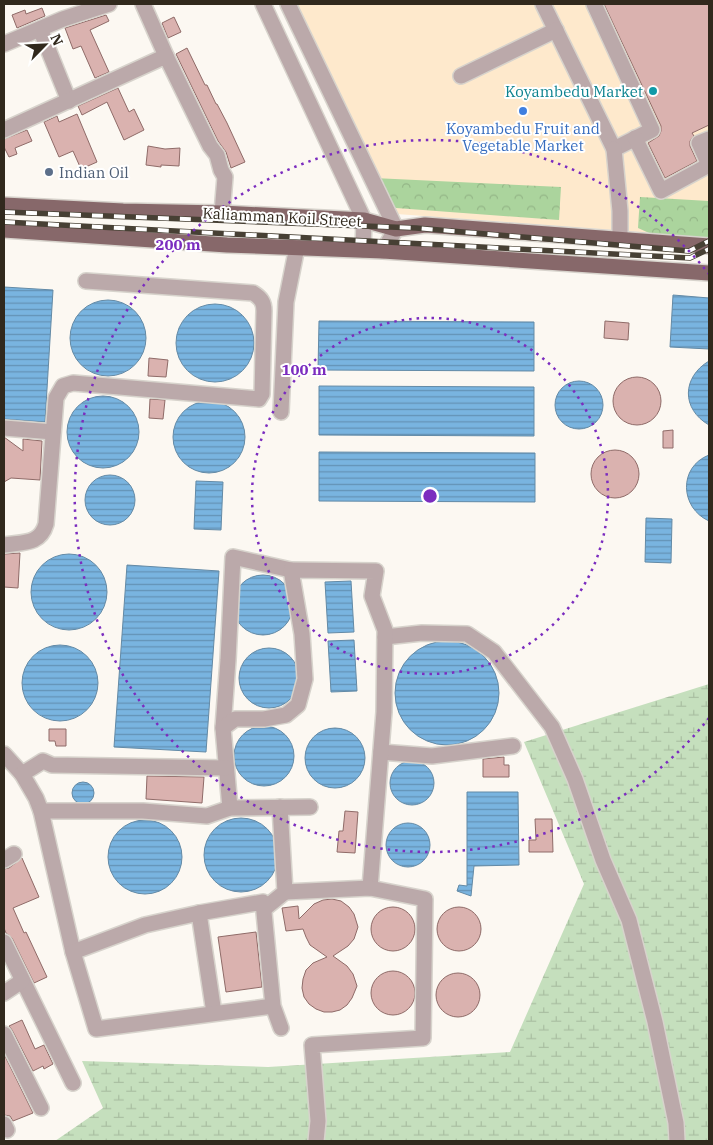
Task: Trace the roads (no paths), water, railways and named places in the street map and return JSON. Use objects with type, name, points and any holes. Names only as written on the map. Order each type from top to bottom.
[{"type":"main road","name":"Kaliamman Koil Street","points":[[4,205],[364,220],[396,229],[424,225],[709,246]]},
{"type":"main road","name":"Kaliamman Koil Street","points":[[4,230],[227,245],[383,251],[709,273]]},
{"type":"street","points":[[4,44],[40,28],[110,4]]},
{"type":"street","points":[[143,4],[210,146],[217,155],[225,177],[222,213]]},
{"type":"street","points":[[594,4],[652,130],[614,149]]},
{"type":"street","points":[[546,5],[556,30],[614,149],[620,211],[620,240]]},
{"type":"street","points":[[363,250],[364,220],[264,7],[292,7],[396,229],[383,251]]},
{"type":"street","points":[[40,28],[69,101]]},
{"type":"street","points":[[461,76],[556,30]]},
{"type":"street","points":[[4,130],[166,56]]},
{"type":"street","points":[[635,138],[661,191],[709,165],[699,143],[709,139]]},
{"type":"street","points":[[281,412],[286,302],[297,247]]},
{"type":"street","points":[[4,545],[37,539],[43,534],[46,524],[56,398],[63,386],[73,383],[259,399],[262,394],[264,304],[260,297],[253,293],[86,281]]},
{"type":"street","points":[[4,428],[53,432]]},
{"type":"street","points":[[230,808],[222,728],[228,660],[233,557],[291,570],[376,571],[372,596],[385,630],[384,712],[370,888]]},
{"type":"street","points":[[222,728],[234,719],[286,715],[298,705],[304,679],[302,634],[291,570]]},
{"type":"street","points":[[385,637],[422,633],[467,634],[494,652],[552,727],[574,779],[603,860],[629,920],[655,1022],[676,1123],[677,1141]]},
{"type":"street","points":[[381,752],[432,756],[513,746]]},
{"type":"street","points":[[4,754],[22,774],[41,811],[73,952],[96,1028],[273,1006]]},
{"type":"street","points":[[22,774],[43,761],[52,765],[226,768]]},
{"type":"street","points":[[280,807],[285,892]]},
{"type":"street","points":[[41,811],[143,811],[206,816],[230,808],[310,807]]},
{"type":"street","points":[[264,909],[285,892],[370,888],[425,899],[423,1038],[312,1045],[318,1121],[316,1141]]},
{"type":"street","points":[[73,952],[145,925],[263,902],[273,1006],[281,1028]]},
{"type":"street","points":[[199,913],[214,1013]]},
{"type":"street","points":[[4,942],[73,1083]]},
{"type":"street","points":[[4,992],[22,981]]},
{"type":"street","points":[[4,1034],[41,1108]]},
{"type":"water","points":[[4,287],[53,290],[45,422],[4,419]]},
{"type":"water","points":[[673,295],[709,298],[709,349],[670,347]]},
{"type":"water","points":[[108,300],[122,303],[135,311],[143,324],[146,338],[143,352],[135,365],[122,373],[108,376],[94,373],[81,365],[73,352],[70,338],[73,324],[81,311],[94,303]]},
{"type":"water","points":[[207,304],[223,304],[237,310],[248,321],[254,335],[254,351],[248,365],[237,376],[223,382],[207,382],[193,376],[182,365],[176,351],[176,335],[182,321],[193,310]]},
{"type":"water","points":[[319,321],[534,322],[534,371],[318,370]]},
{"type":"water","points":[[709,361],[709,425],[693,411],[688,393],[694,376]]},
{"type":"water","points":[[579,381],[588,383],[596,388],[601,396],[603,405],[601,414],[596,422],[588,427],[579,429],[570,427],[562,422],[557,414],[555,405],[557,396],[562,388],[570,383]]},
{"type":"water","points":[[319,386],[534,387],[534,436],[319,435]]},
{"type":"water","points":[[103,396],[123,402],[133,412],[139,432],[133,452],[123,462],[103,468],[83,462],[73,452],[67,432],[73,412],[83,402]]},
{"type":"water","points":[[209,401],[229,407],[239,417],[245,437],[239,457],[229,467],[209,473],[189,467],[179,457],[173,437],[179,417],[189,407]]},
{"type":"water","points":[[319,452],[535,453],[535,502],[319,501]]},
{"type":"water","points":[[709,455],[709,521],[699,515],[692,507],[686,488],[692,469],[699,461]]},
{"type":"water","points":[[110,475],[120,477],[128,482],[133,490],[135,500],[133,510],[128,518],[120,523],[110,525],[100,523],[92,518],[87,510],[85,500],[87,490],[92,482],[100,477]]},
{"type":"water","points":[[196,481],[223,482],[221,530],[194,529]]},
{"type":"water","points":[[646,518],[672,519],[671,563],[645,562]]},
{"type":"water","points":[[69,554],[83,557],[96,565],[104,578],[107,592],[104,606],[96,619],[83,627],[69,630],[55,627],[42,619],[34,606],[31,592],[34,578],[42,565],[55,557]]},
{"type":"water","points":[[127,565],[219,571],[206,752],[114,747]]},
{"type":"water","points":[[263,575],[280,580],[288,588],[293,605],[288,622],[280,630],[263,635],[246,630],[238,622],[233,605],[238,588],[246,580]]},
{"type":"water","points":[[351,581],[354,632],[328,633],[325,582]]},
{"type":"water","points":[[354,640],[357,691],[331,692],[328,641]]},
{"type":"water","points":[[447,641],[467,645],[484,656],[495,673],[499,693],[495,713],[484,730],[467,741],[447,745],[427,741],[410,730],[399,713],[395,693],[399,673],[410,656],[427,645]]},
{"type":"water","points":[[60,645],[74,648],[87,656],[95,669],[98,683],[95,697],[87,710],[74,718],[60,721],[46,718],[33,710],[25,697],[22,683],[25,669],[33,656],[46,648]]},
{"type":"water","points":[[263,648],[275,648],[286,653],[294,661],[299,672],[297,690],[286,703],[275,708],[263,708],[252,703],[244,695],[239,684],[239,672],[244,661],[252,653]]},
{"type":"water","points":[[258,726],[270,726],[281,731],[289,739],[294,750],[292,768],[281,781],[270,786],[258,786],[247,781],[239,773],[234,762],[234,750],[239,739],[247,731]]},
{"type":"water","points":[[329,728],[341,728],[352,733],[360,741],[365,752],[363,770],[352,783],[341,788],[329,788],[318,783],[310,775],[305,764],[305,752],[310,741],[318,733]]},
{"type":"water","points":[[416,761],[428,767],[433,774],[433,792],[428,799],[421,804],[408,805],[400,802],[393,795],[390,779],[393,771],[400,764]]},
{"type":"water","points":[[83,782],[91,785],[94,793],[91,801],[83,804],[75,801],[72,793],[75,785]]},
{"type":"water","points":[[467,792],[518,792],[519,865],[474,866],[471,896],[457,891],[459,885],[467,886]]},
{"type":"water","points":[[241,818],[255,821],[267,829],[275,841],[278,855],[275,869],[267,881],[255,889],[241,892],[227,889],[215,881],[207,869],[204,855],[207,841],[215,829],[227,821]]},
{"type":"water","points":[[145,820],[159,823],[171,831],[179,843],[182,857],[179,871],[171,883],[159,891],[145,894],[131,891],[119,883],[111,871],[108,857],[111,843],[119,831],[131,823]]},
{"type":"water","points":[[412,823],[424,829],[429,836],[429,854],[424,861],[417,866],[404,867],[396,864],[389,857],[386,841],[389,833],[396,826]]},
{"type":"railway","points":[[4,212],[416,228],[689,251],[709,241]]},
{"type":"railway","points":[[4,222],[690,258],[709,249]]},
{"type":"place","name":"Koyambedu Market","points":[[653,91]]},
{"type":"place","name":"Koyambedu Fruit and Vegetable Market","points":[[523,111]]},
{"type":"place","name":"Indian Oil","points":[[49,172]]}]
